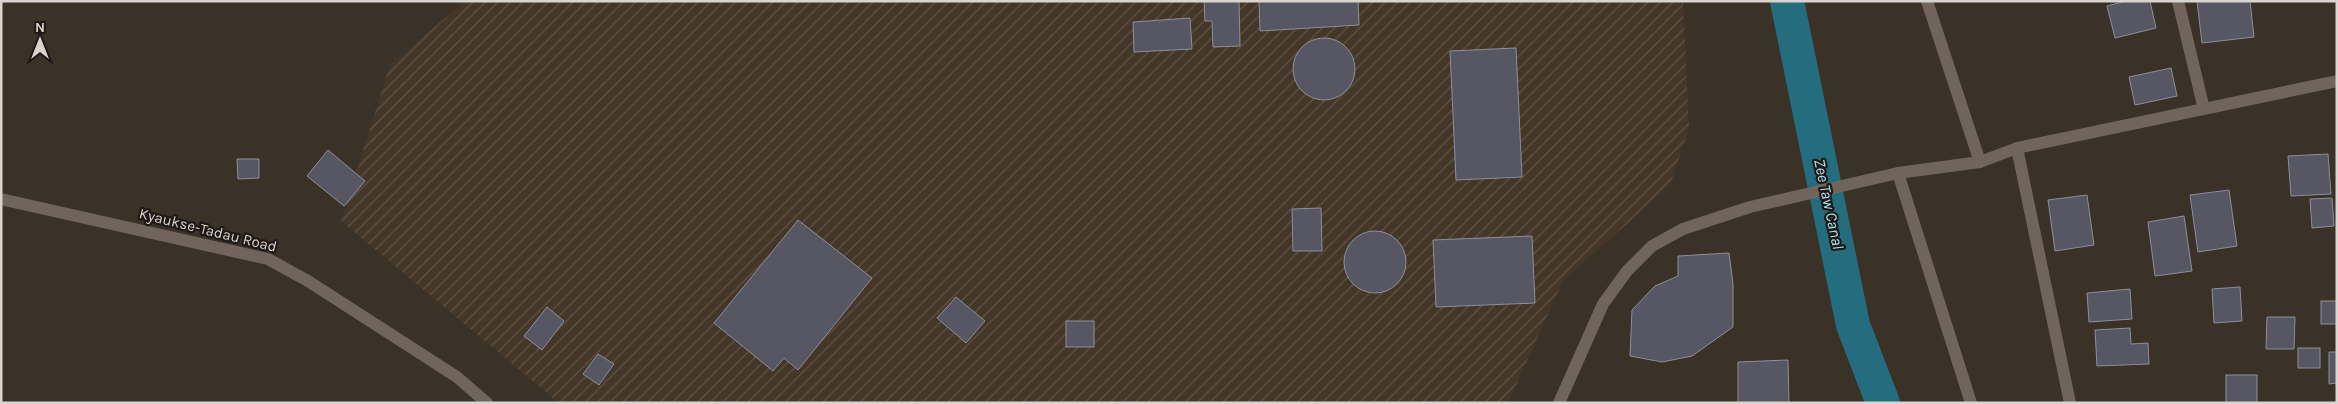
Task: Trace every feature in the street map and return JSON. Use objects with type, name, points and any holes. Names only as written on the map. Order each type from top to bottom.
[{"type":"street","points":[[1927,1],[1980,162]]},
{"type":"street","points":[[2178,1],[2204,109]]},
{"type":"street","points":[[1559,403],[1603,304],[1627,271],[1652,246],[1684,229],[1750,207],[1898,173],[1980,162],[2017,148],[2337,81]]},
{"type":"street","points":[[2017,148],[2070,403]]},
{"type":"street","points":[[1898,173],[1972,403]]},
{"type":"street","name":"Kyaukse-Tadau Road","points":[[1,199],[268,259],[308,281],[457,377],[487,403]]},
{"type":"shaded area","points":[[465,1],[1683,1],[1689,129],[1670,185],[1563,281],[1508,403],[559,403],[341,221],[390,65]]},
{"type":"building","points":[[1204,1],[1239,1],[1240,46],[1213,47],[1212,21],[1205,21]]},
{"type":"building","points":[[1259,1],[1358,1],[1359,25],[1260,31]]},
{"type":"building","points":[[2126,1],[2150,1],[2156,28],[2115,38],[2107,6]]},
{"type":"building","points":[[2197,1],[2250,1],[2254,37],[2202,43]]},
{"type":"building","points":[[1190,18],[1192,49],[1134,52],[1133,22]]},
{"type":"building","points":[[1318,38],[1330,38],[1346,47],[1353,57],[1355,69],[1353,81],[1346,91],[1330,100],[1318,100],[1307,95],[1298,86],[1293,75],[1293,63],[1298,52],[1307,43]]},
{"type":"building","points":[[1516,48],[1522,177],[1456,180],[1450,51]]},
{"type":"building","points":[[2171,68],[2177,96],[2135,105],[2129,77]]},
{"type":"building","points":[[328,150],[365,181],[344,206],[307,176]]},
{"type":"building","points":[[2328,154],[2331,194],[2291,196],[2288,156]]},
{"type":"building","points":[[237,159],[259,159],[259,178],[238,179]]},
{"type":"building","points":[[2229,190],[2237,246],[2198,252],[2190,195]]},
{"type":"building","points":[[2087,195],[2094,245],[2055,251],[2048,200]]},
{"type":"building","points":[[2332,198],[2334,226],[2312,228],[2310,199]]},
{"type":"building","points":[[1321,208],[1322,251],[1293,251],[1292,209]]},
{"type":"building","points":[[2184,216],[2192,271],[2155,276],[2148,222]]},
{"type":"building","points":[[798,220],[872,278],[798,370],[784,358],[773,371],[714,323]]},
{"type":"building","points":[[1369,231],[1381,231],[1397,240],[1404,250],[1406,262],[1404,274],[1397,284],[1381,293],[1369,293],[1358,288],[1349,279],[1344,268],[1344,256],[1349,245],[1358,236]]},
{"type":"building","points":[[1532,236],[1535,303],[1436,307],[1433,240]]},
{"type":"building","points":[[1729,253],[1733,284],[1733,327],[1692,356],[1662,362],[1630,356],[1632,310],[1655,286],[1678,276],[1678,256]]},
{"type":"building","points":[[2240,287],[2242,321],[2214,323],[2212,289]]},
{"type":"building","points":[[2130,289],[2132,319],[2089,322],[2087,293]]},
{"type":"building","points":[[956,297],[985,321],[966,343],[937,318]]},
{"type":"building","points":[[2321,301],[2337,301],[2337,324],[2321,324]]},
{"type":"building","points":[[547,307],[564,321],[542,350],[524,336]]},
{"type":"building","points":[[2267,317],[2295,317],[2294,349],[2266,349]]},
{"type":"building","points":[[1066,321],[1094,321],[1094,347],[1066,347]]},
{"type":"building","points":[[2130,328],[2131,344],[2148,343],[2149,364],[2097,366],[2095,330]]},
{"type":"building","points":[[2298,348],[2320,348],[2320,368],[2298,368]]},
{"type":"building","points":[[2329,352],[2337,352],[2337,383],[2329,384]]},
{"type":"building","points":[[598,354],[614,364],[599,385],[583,374]]},
{"type":"building","points":[[1788,360],[1789,403],[1738,403],[1738,362]]},
{"type":"building","points":[[2226,375],[2257,375],[2257,403],[2226,403]]},
{"type":"waterway","name":"Zee Taw Canal","points":[[1787,1],[1853,325],[1883,403]]}]
